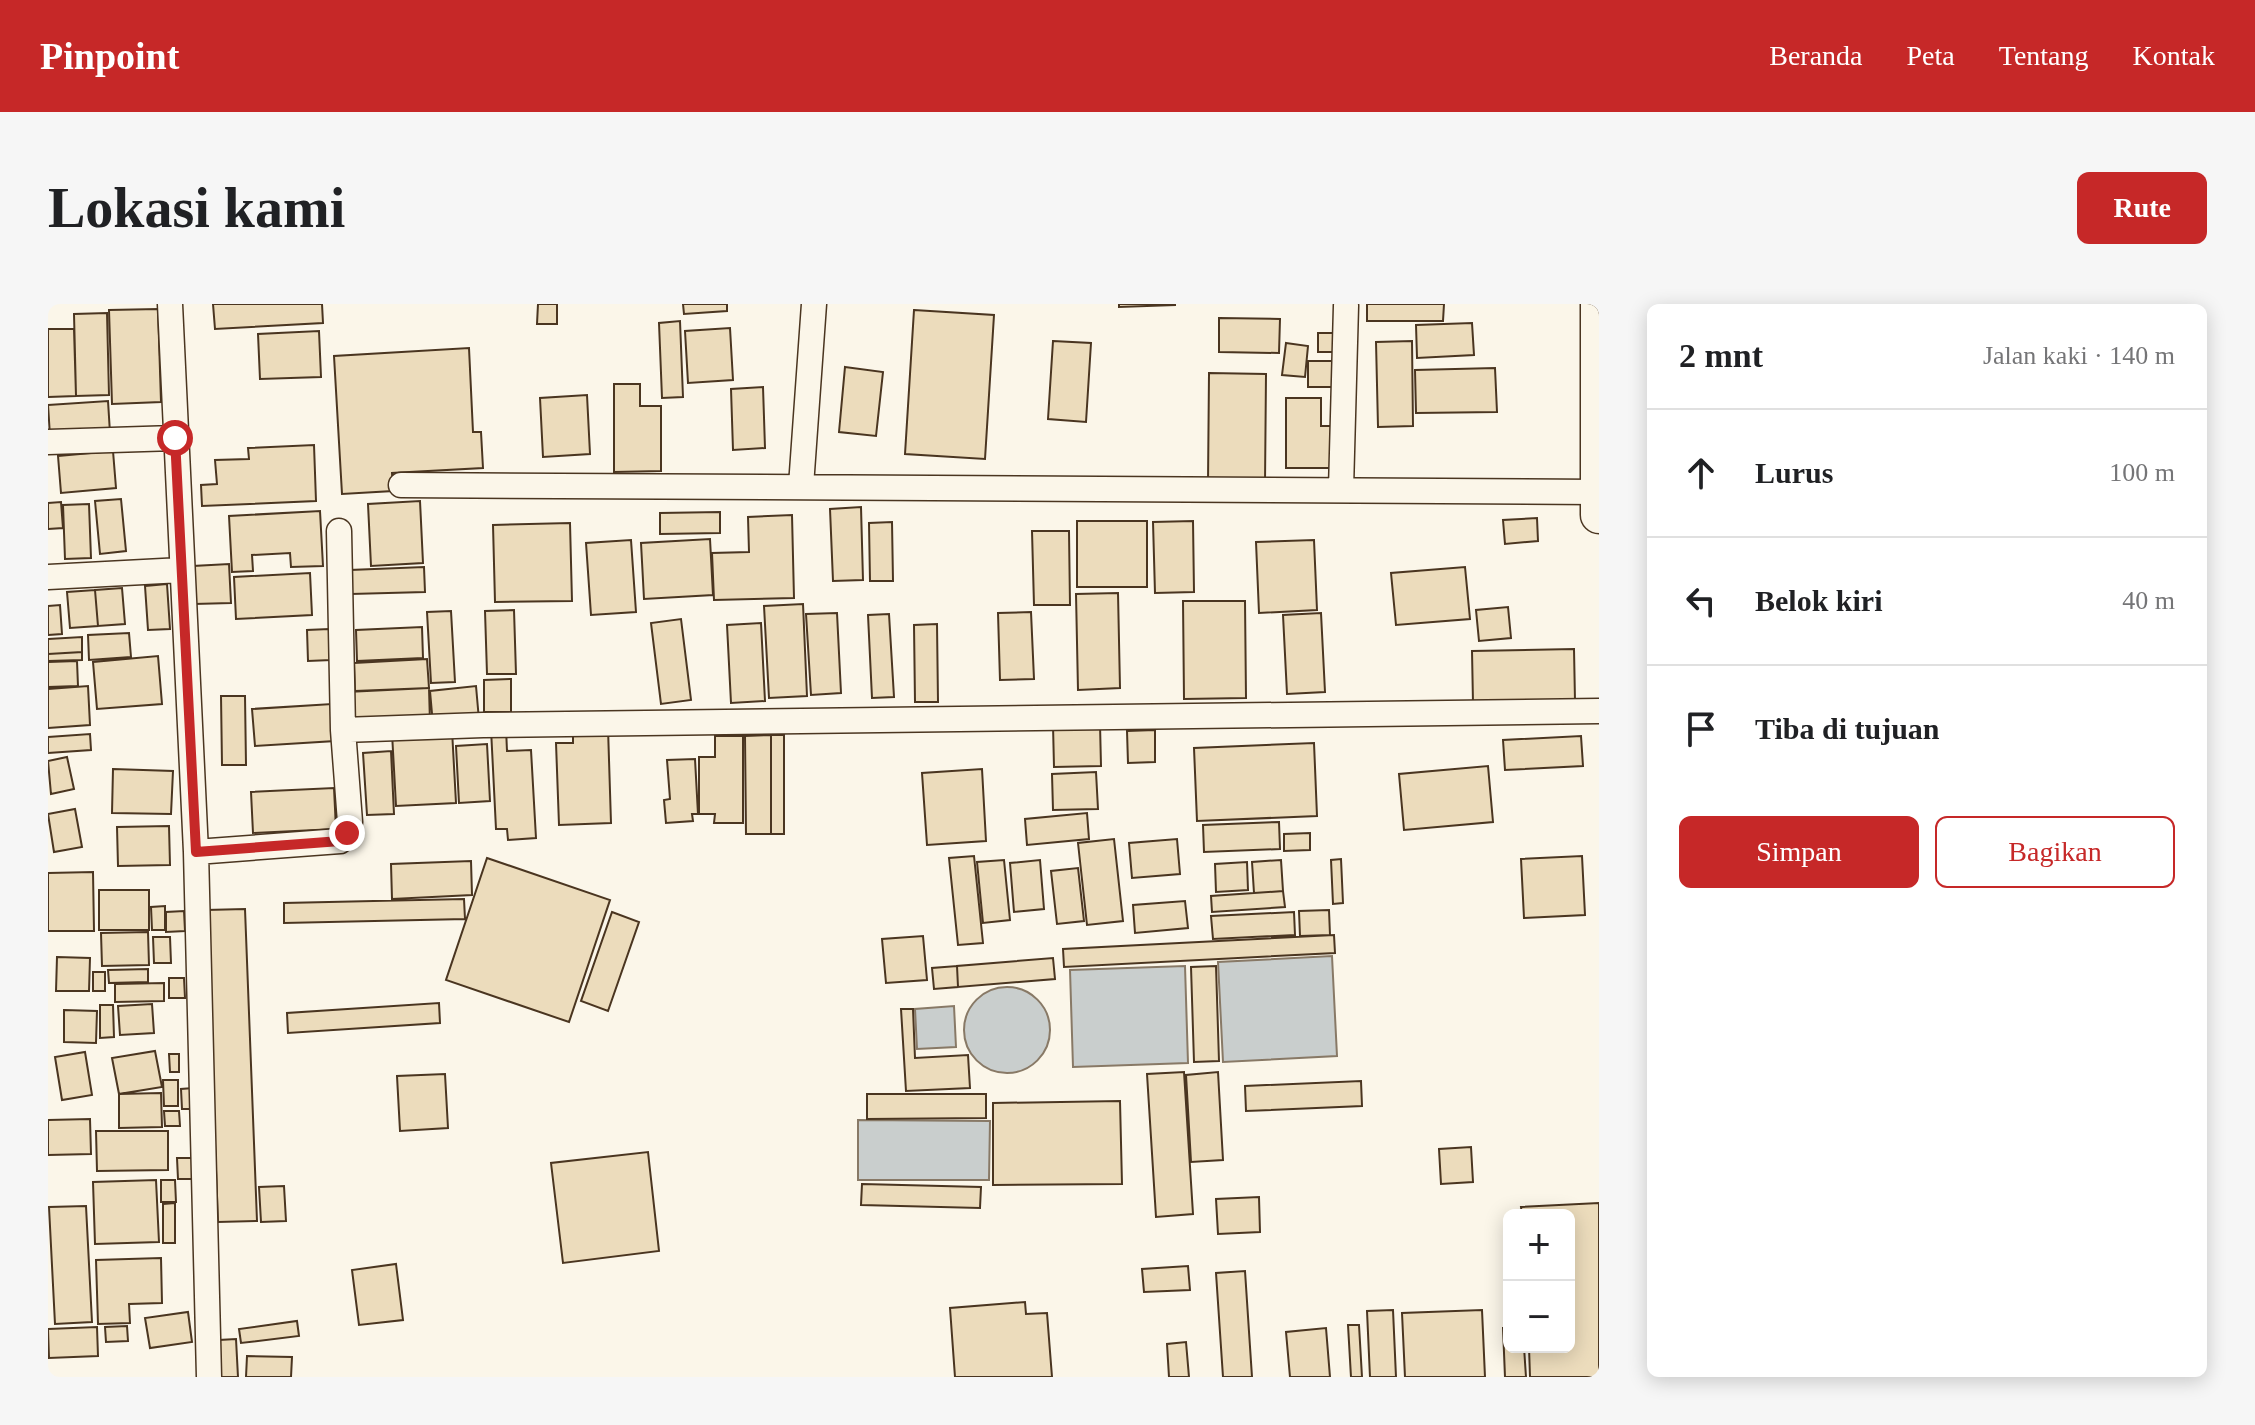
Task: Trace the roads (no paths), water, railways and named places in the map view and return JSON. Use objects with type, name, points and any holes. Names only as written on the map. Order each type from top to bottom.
[{"type":"street","points":[[170,304],[196,852],[209,1377]]},
{"type":"street","points":[[801,486],[814,304]]},
{"type":"street","points":[[1599,304],[1599,515]]},
{"type":"street","points":[[1341,489],[1346,306]]},
{"type":"street","points":[[48,442],[175,438]]},
{"type":"street","points":[[401,485],[1598,492]]},
{"type":"street","points":[[196,852],[340,841],[347,833],[350,822],[343,730],[339,531]]},
{"type":"street","points":[[48,577],[182,570]]},
{"type":"street","points":[[343,730],[483,725],[1599,711]]}]
